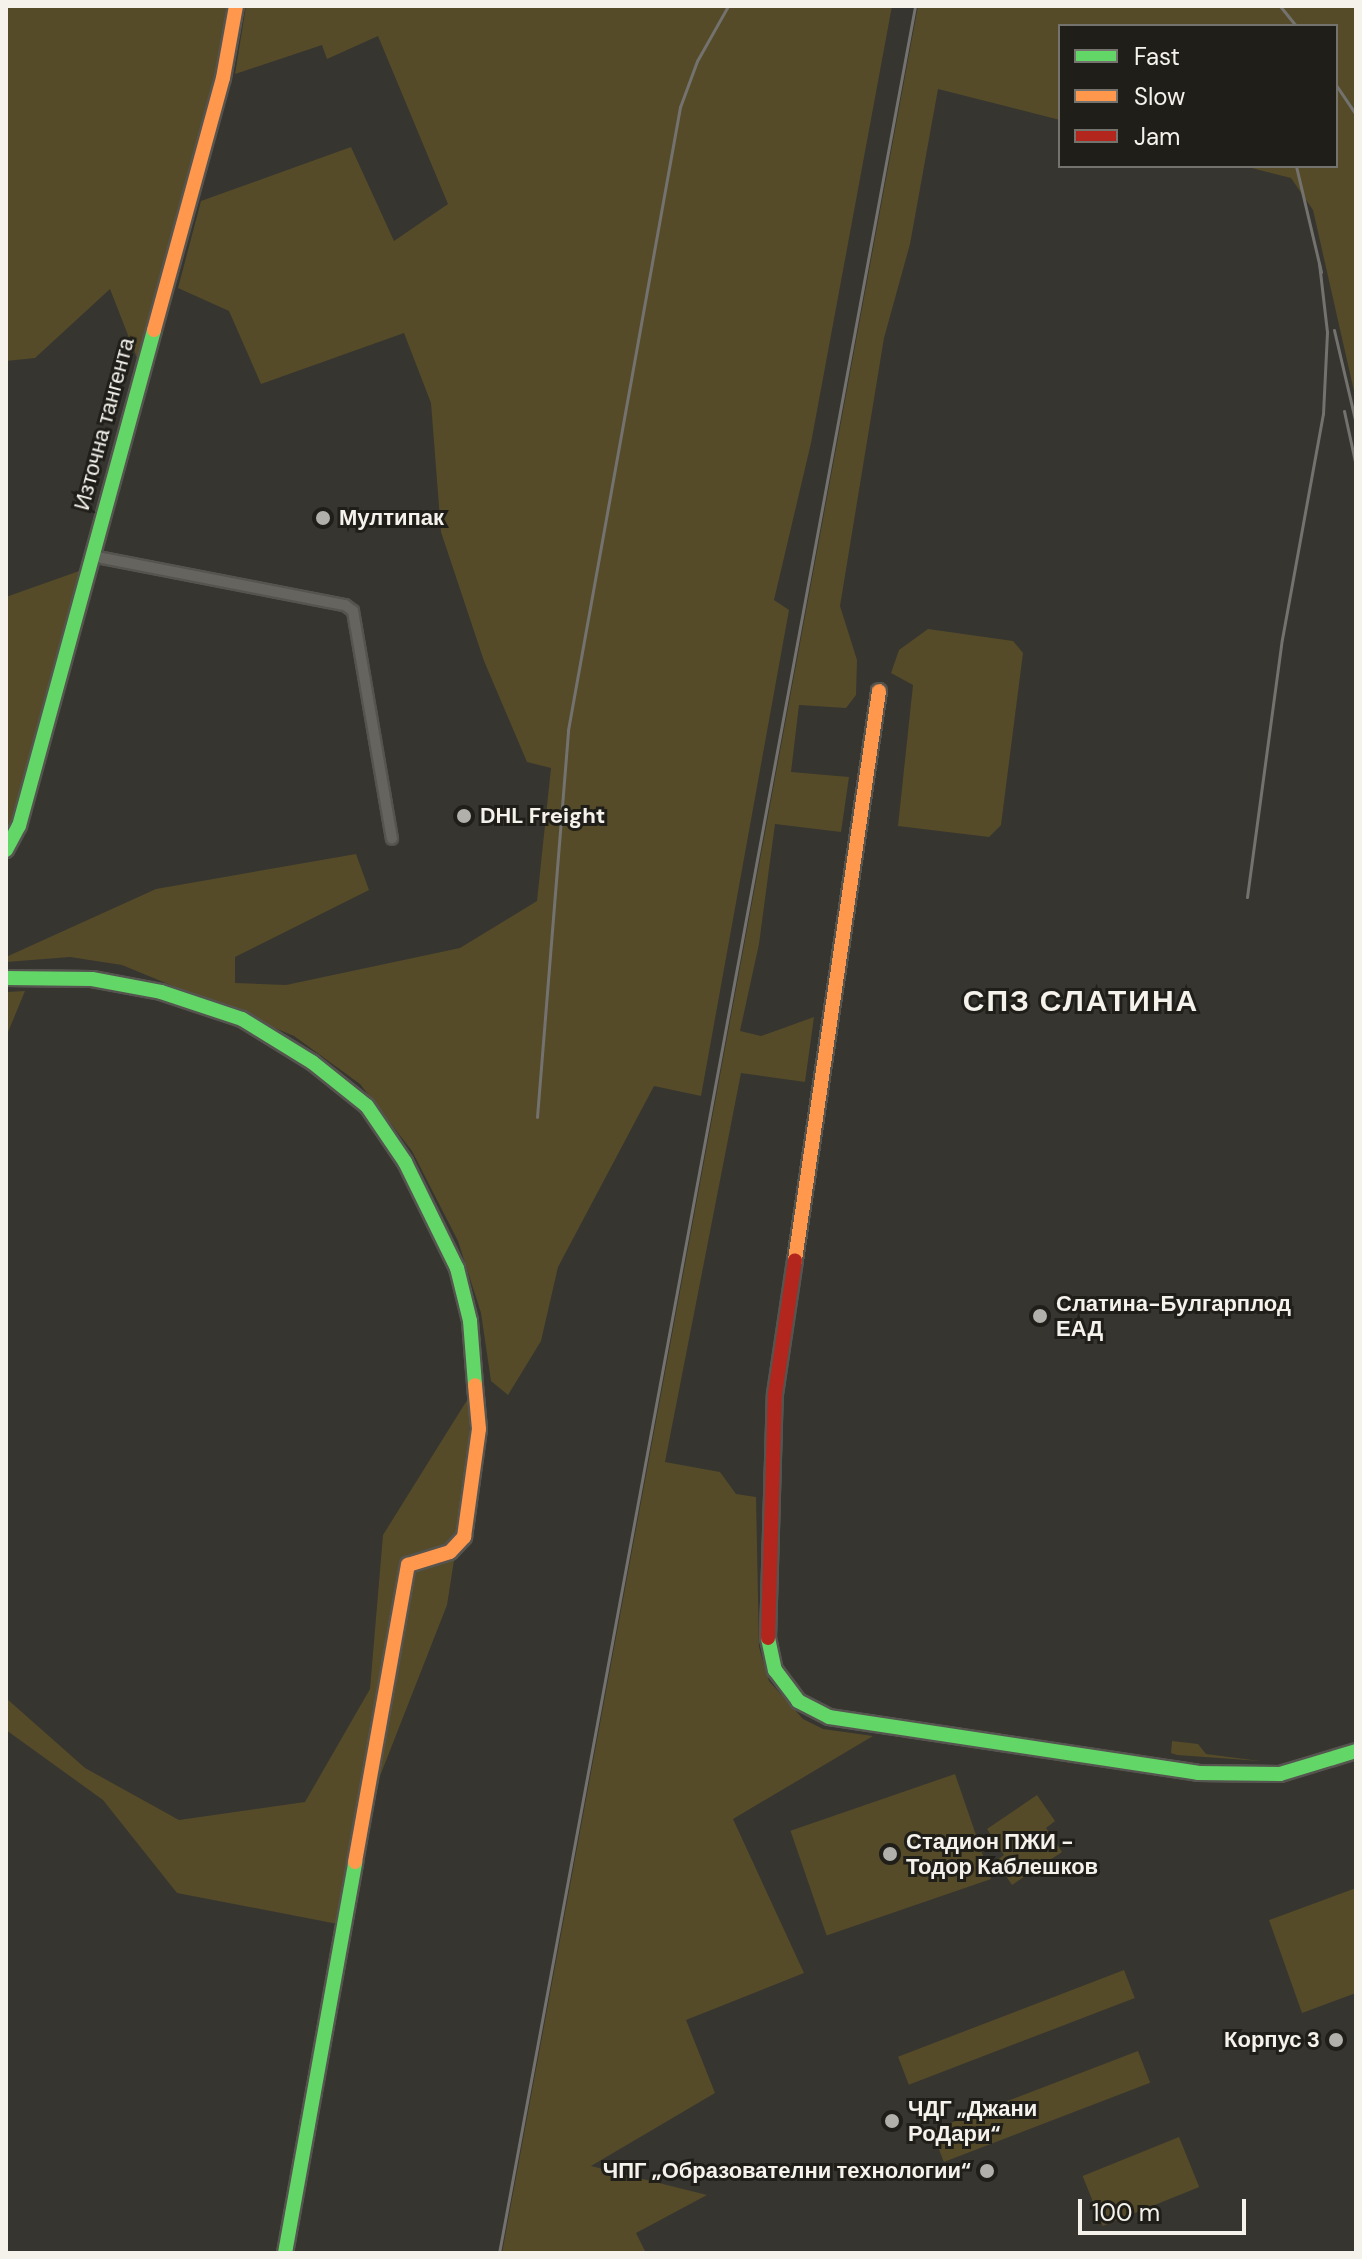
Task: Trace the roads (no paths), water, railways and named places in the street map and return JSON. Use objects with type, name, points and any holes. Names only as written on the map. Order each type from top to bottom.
[{"type":"street","name":"Източна тангента","points":[[6,850],[19,826],[223,78],[236,6]]},
{"type":"street","points":[[92,556],[345,605],[353,611],[392,839]]},
{"type":"street","points":[[879,691],[775,1394],[768,1650],[775,1670],[798,1701],[829,1717],[1198,1773],[1280,1774],[1356,1751]]},
{"type":"street","points":[[6,978],[92,979],[161,992],[242,1019],[312,1062],[367,1106],[405,1162],[457,1268],[470,1321],[479,1429],[464,1537],[450,1552],[408,1565],[285,2253]]},
{"type":"railway","points":[[537,1117],[568,730],[680,107],[697,61],[728,6]]},
{"type":"railway","points":[[499,2253],[915,6]]},
{"type":"railway","points":[[1280,6],[1294,24]]},
{"type":"railway","points":[[1338,88],[1356,115]]},
{"type":"railway","points":[[1296,168],[1321,272]]},
{"type":"railway","points":[[1247,897],[1282,639],[1323,414],[1327,332],[1319,263]]},
{"type":"railway","points":[[1334,330],[1356,424]]},
{"type":"railway","points":[[1344,411],[1356,466]]},
{"type":"place","name":"Мултипак","points":[[323,518]]},
{"type":"place","name":"DHL Freight","points":[[464,816]]},
{"type":"place","name":"Слатина-Булгарплод ЕАД","points":[[1040,1316]]},
{"type":"place","name":"Стадион ПЖИ - Тодор Каблешков","points":[[890,1854]]},
{"type":"place","name":"Корпус 3","points":[[1336,2040]]},
{"type":"place","name":"ЧДГ „Джани РоДари“","points":[[892,2121]]},
{"type":"place","name":"ЧПГ „Образователни технологии“","points":[[987,2171]]},
{"type":"district","name":"СПЗ СЛАТИНА","points":[[1081,1001]]}]
